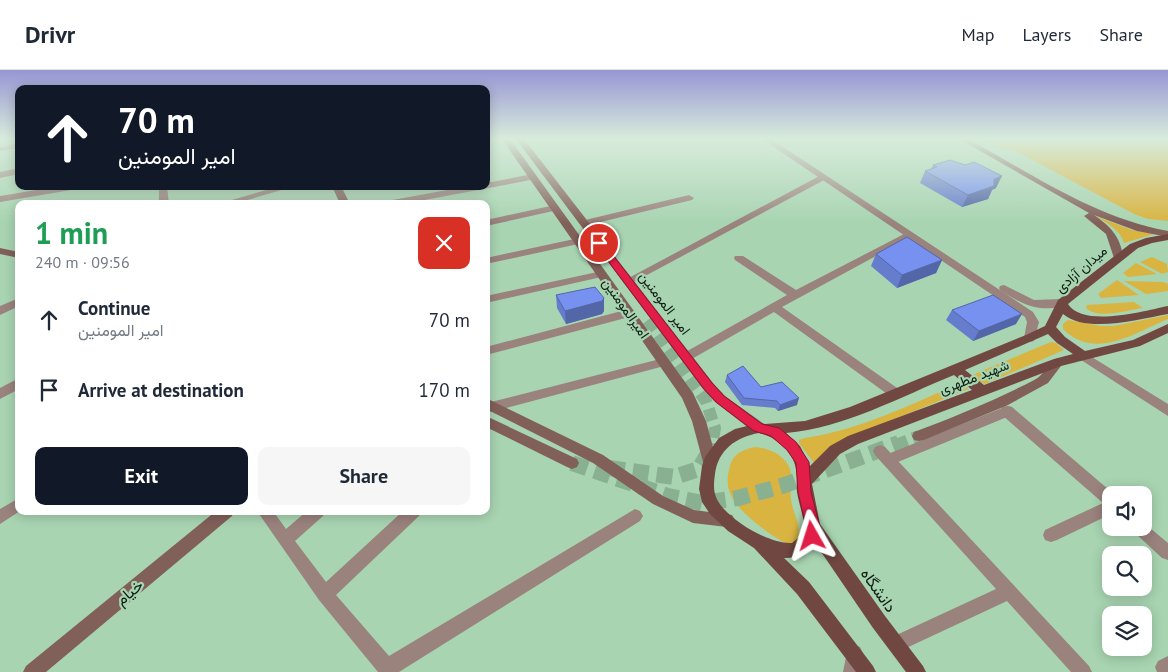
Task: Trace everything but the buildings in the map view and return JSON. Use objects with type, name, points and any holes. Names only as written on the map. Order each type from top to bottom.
[{"type":"main road","name":"امیرالمومنین","points":[[527,167],[664,362],[695,410],[710,462]]},
{"type":"main road","name":"امیر المومنین","points":[[541,167],[720,399],[763,428]]},
{"type":"main road","points":[[1000,167],[1110,230],[1117,243],[1118,256]]},
{"type":"main road","points":[[1013,167],[1092,211],[1140,229],[1168,235]]},
{"type":"main road","points":[[587,227],[594,243],[648,320]]},
{"type":"main road","name":"میدان آزادی","points":[[1168,235],[1134,246],[1118,256],[1062,303],[1064,310],[1071,316],[1092,321],[1168,310]]},
{"type":"main road","points":[[0,251],[15,254]]},
{"type":"main road","points":[[1062,303],[1050,328],[1061,340],[1082,355]]},
{"type":"main road","name":"شهید مطهری","points":[[763,428],[805,426],[826,421],[1030,338],[1050,328]]},
{"type":"main road","name":"شهید مطهری","points":[[805,481],[835,450],[853,440],[1058,362],[1136,343],[1168,328]]},
{"type":"main road","points":[[919,436],[1003,402],[1044,380],[1058,362]]},
{"type":"main road","points":[[954,368],[981,390]]},
{"type":"main road","points":[[490,411],[572,463]]},
{"type":"main road","points":[[490,411],[598,459],[658,500],[671,506],[693,516],[727,520]]},
{"type":"main road","points":[[763,428],[775,432],[792,446],[802,462],[805,492],[813,527],[812,536],[802,545],[789,551],[770,548],[753,539],[727,520],[714,508],[709,500],[706,486],[710,462],[715,451],[728,438],[748,429],[763,428]]},
{"type":"main road","name":"خیام","points":[[32,672],[222,515]]},
{"type":"main road","name":"دانشگاه","points":[[813,527],[917,672]]},
{"type":"main road","points":[[753,539],[803,588],[867,672]]},
{"type":"street","points":[[807,167],[912,233],[1026,301],[1042,306],[1062,303]]},
{"type":"street","points":[[817,167],[1029,315],[1033,322],[1030,338]]},
{"type":"street","points":[[0,174],[15,172]]},
{"type":"street","points":[[490,185],[534,177]]},
{"type":"street","points":[[628,281],[822,177]]},
{"type":"street","points":[[0,199],[44,190]]},
{"type":"street","points":[[237,200],[275,190]]},
{"type":"street","points":[[410,200],[465,190]]},
{"type":"street","points":[[587,227],[689,198]]},
{"type":"street","points":[[490,222],[555,208]]},
{"type":"street","points":[[686,357],[808,288],[912,233]]},
{"type":"street","points":[[490,260],[579,241]]},
{"type":"street","points":[[739,258],[795,296]]},
{"type":"street","points":[[490,299],[602,274]]},
{"type":"street","points":[[0,311],[15,303]]},
{"type":"street","points":[[774,307],[895,394]]},
{"type":"street","points":[[490,349],[629,314]]},
{"type":"street","points":[[1082,355],[1168,412]]},
{"type":"street","points":[[490,409],[664,362]]},
{"type":"street","points":[[0,394],[15,385]]},
{"type":"street","points":[[1083,672],[884,456],[1007,411],[1102,493]]},
{"type":"street","points":[[0,517],[15,507]]},
{"type":"street","points":[[1051,534],[1102,511]]},
{"type":"street","points":[[267,515],[325,594],[388,670],[635,516]]},
{"type":"street","points":[[285,540],[313,515]]},
{"type":"street","points":[[325,594],[410,515]]},
{"type":"street","points":[[1149,536],[1168,553]]},
{"type":"street","points":[[896,644],[1010,591]]},
{"type":"street","points":[[852,672],[854,653]]},
{"type":"shaded area","points":[[1046,167],[1168,167],[1168,221],[1148,219],[1134,214]]},
{"type":"shaded area","points":[[1095,216],[1132,230],[1154,234],[1124,243],[1116,230]]},
{"type":"shaded area","points":[[1152,257],[1167,264],[1168,272],[1162,274],[1140,262]]},
{"type":"shaded area","points":[[1136,263],[1157,274],[1128,277],[1123,273]]},
{"type":"shaded area","points":[[1117,280],[1139,295],[1101,298],[1098,294]]},
{"type":"shaded area","points":[[1124,281],[1163,282],[1168,284],[1168,291],[1146,294]]},
{"type":"shaded area","points":[[1134,302],[1143,308],[1105,314],[1091,312],[1086,308],[1087,305]]},
{"type":"shaded area","points":[[1168,315],[1168,319],[1129,337],[1102,344],[1089,343],[1076,338],[1063,329],[1063,324],[1068,320],[1101,326],[1114,326]]},
{"type":"shaded area","points":[[1051,342],[1056,343],[1064,350],[985,384],[974,380],[973,375],[979,372]]},
{"type":"shaded area","points":[[959,384],[967,386],[968,389],[878,426],[814,463],[799,443],[799,440],[805,438],[845,429],[884,416]]},
{"type":"shaded area","points":[[755,447],[778,454],[790,468],[791,499],[799,536],[790,545],[765,530],[747,516],[734,500],[729,490],[728,476],[732,460],[741,452]]},
{"type":"tunnel","points":[[648,320],[706,401],[715,428],[712,445]]},
{"type":"tunnel","points":[[896,445],[919,436]]},
{"type":"tunnel","points":[[609,468],[674,477],[699,469],[711,449],[712,443]]},
{"type":"tunnel","points":[[572,463],[668,496],[702,503],[738,498],[782,486],[899,443]]},
{"type":"route","points":[[599,243],[708,386],[720,399],[759,428],[775,432],[792,446],[802,462],[805,492],[813,527],[812,536]]}]
